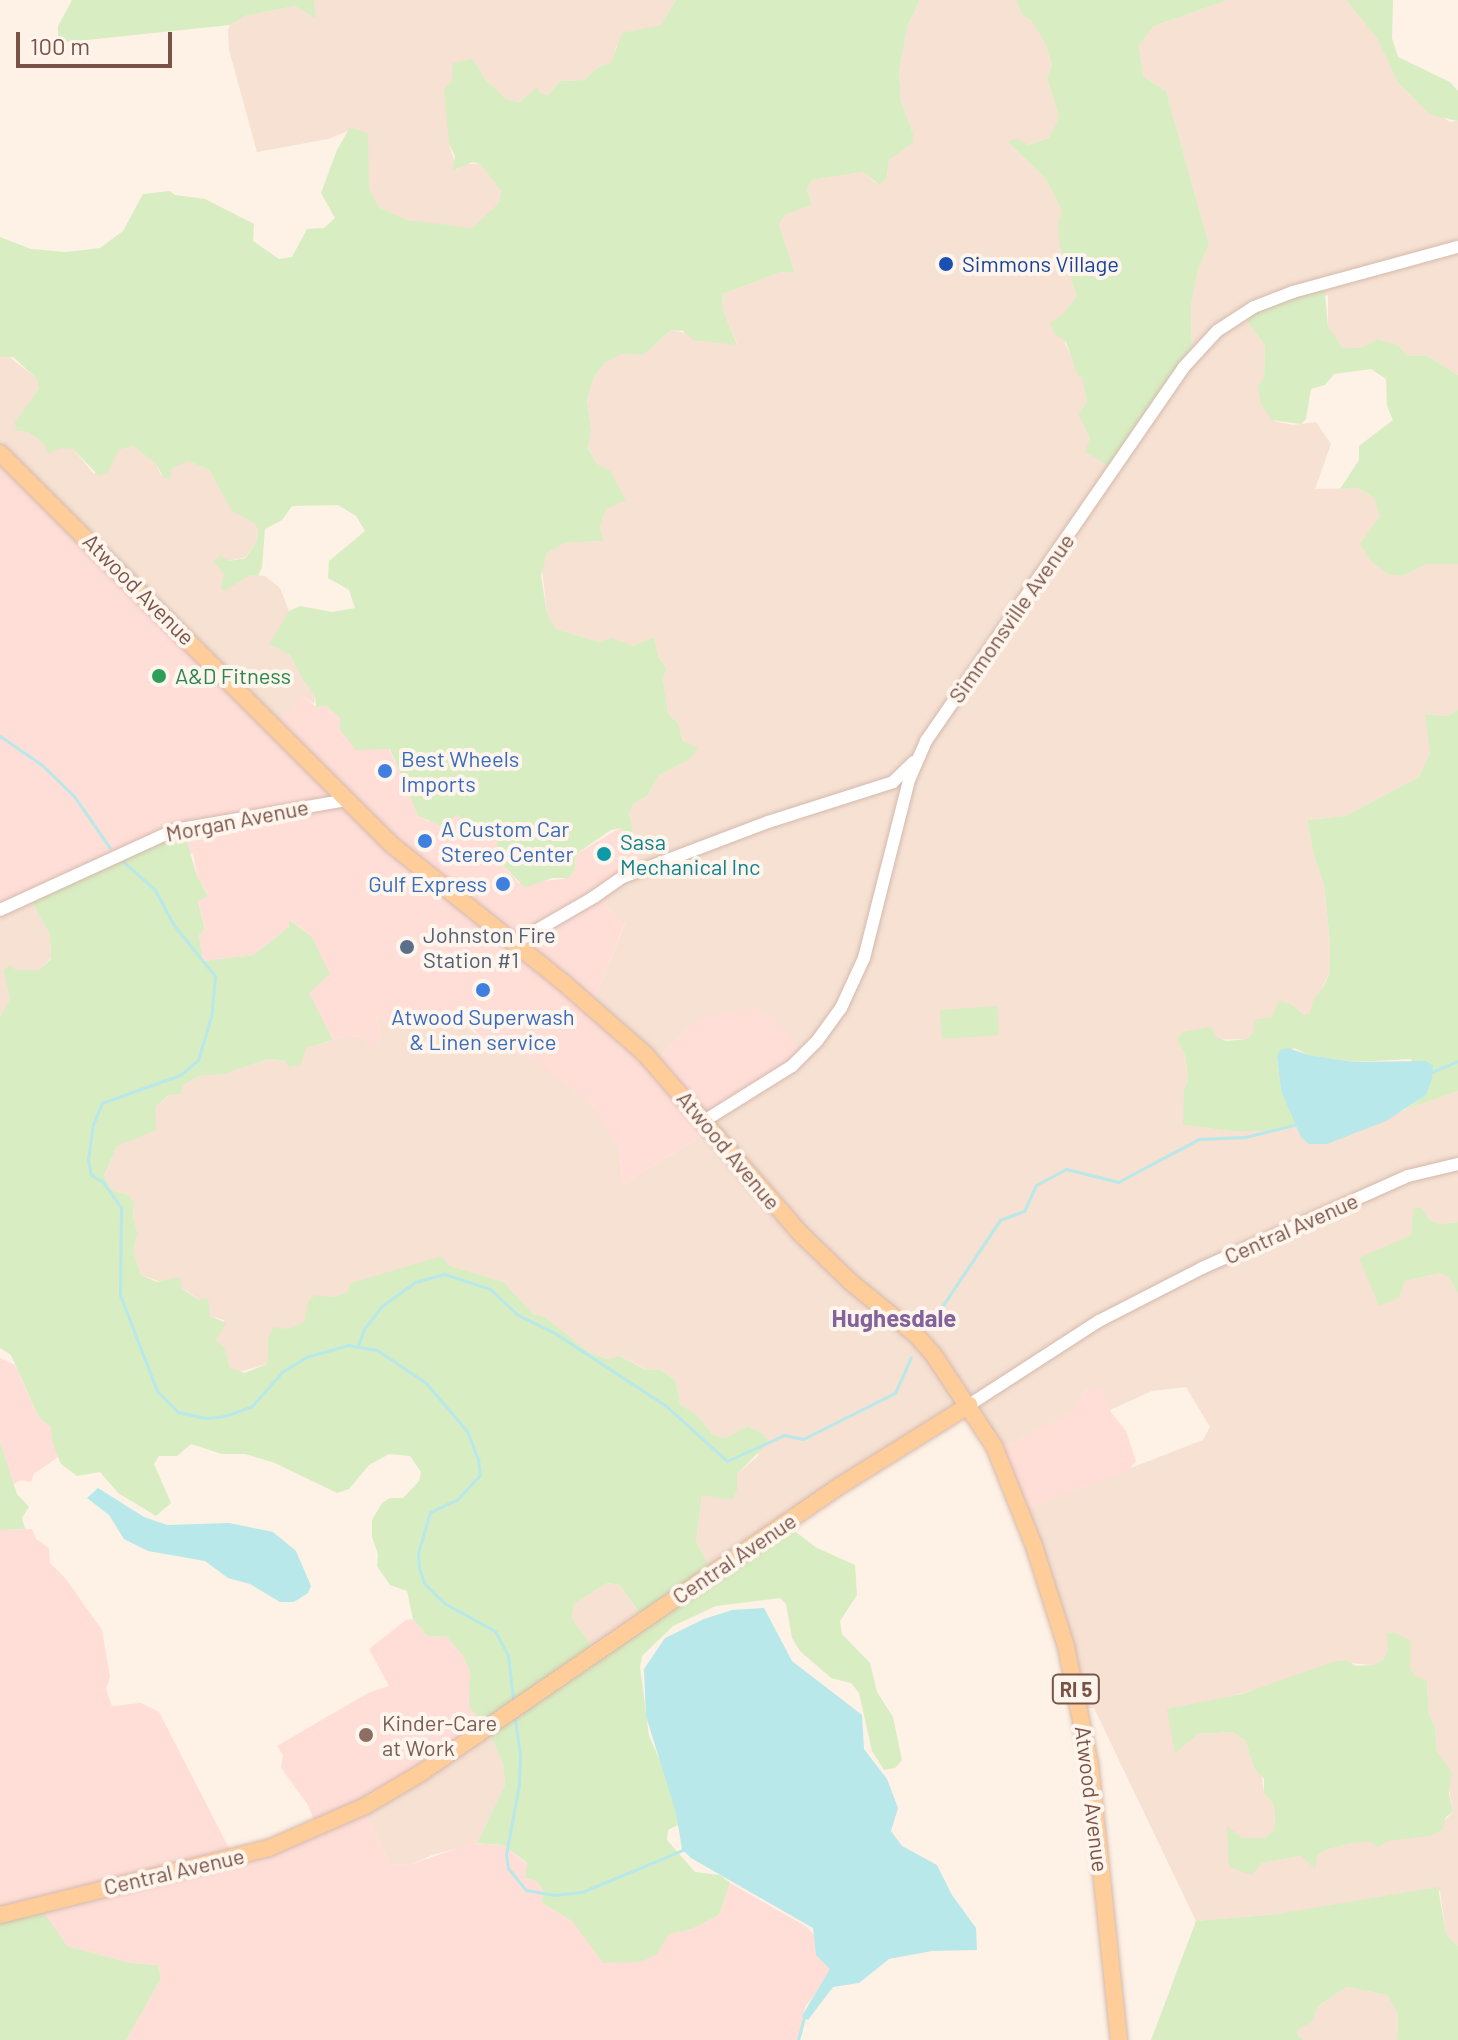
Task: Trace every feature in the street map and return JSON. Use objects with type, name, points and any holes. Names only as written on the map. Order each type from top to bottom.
[{"type":"main road","name":"Atwood Avenue","points":[[0,453],[391,844],[593,1007],[645,1054],[802,1235],[853,1284],[915,1334],[969,1405],[994,1446],[1016,1498],[1073,1674],[1092,1780],[1119,2040]]},
{"type":"main road","name":"Central Avenue","points":[[0,1915],[269,1848],[365,1806],[421,1773],[838,1487],[969,1405]]},
{"type":"street","name":"Simmonsville Avenue","points":[[704,1121],[792,1066],[817,1041],[841,1008],[864,958],[900,812],[917,760],[951,702],[1176,377],[1217,331],[1254,307],[1293,292],[1458,247]]},
{"type":"street","points":[[513,944],[623,877],[768,822],[893,782],[917,760]]},
{"type":"street","name":"Morgan Avenue","points":[[0,910],[175,830],[347,800]]},
{"type":"street","name":"Central Avenue","points":[[969,1405],[1099,1321],[1163,1287],[1408,1176],[1458,1164]]},
{"type":"shaded area","points":[[314,0],[676,0],[661,25],[616,47],[612,63],[598,67],[584,80],[560,81],[548,95],[520,102],[506,99],[485,79],[473,59],[449,144],[457,170],[464,164],[480,164],[501,191],[499,203],[482,222],[472,228],[452,228],[407,220],[379,207],[369,188],[367,163],[353,129],[328,139],[257,152],[229,50],[228,30],[232,21],[245,16],[295,6],[315,18]]},
{"type":"shaded area","points":[[920,0],[1016,0],[1022,15],[1031,19],[1045,43],[1052,65],[1047,78],[1059,117],[1049,138],[1028,145],[1008,142],[1045,178],[1062,211],[1060,248],[1077,296],[1062,336],[1073,361],[1081,368],[1087,402],[1078,414],[1090,438],[1093,454],[1114,469],[1192,351],[1191,306],[1198,270],[1209,244],[1166,91],[1143,76],[1139,45],[1154,26],[1228,0],[1346,0],[1378,40],[1398,83],[1415,100],[1450,122],[1458,121],[1458,375],[1426,355],[1408,356],[1398,345],[1378,339],[1359,348],[1343,348],[1328,326],[1328,295],[1243,315],[1265,346],[1264,377],[1274,421],[1293,425],[1316,422],[1331,444],[1315,489],[1358,488],[1374,498],[1402,576],[1428,564],[1458,564],[1458,709],[1448,716],[1426,714],[1430,753],[1419,777],[1345,816],[1307,820],[1324,885],[1330,943],[1330,971],[1310,1014],[1304,1015],[1291,1004],[1247,1039],[1177,1040],[1185,1054],[1188,1080],[1184,1090],[1184,1125],[1231,1131],[1279,1131],[1297,1124],[1301,1137],[1353,1134],[1404,1110],[1458,1091],[1458,1222],[1440,1224],[1430,1220],[1422,1208],[1411,1234],[1399,1297],[1405,1281],[1440,1273],[1449,1276],[1458,1294],[1458,1946],[1446,1934],[1440,1891],[1277,1914],[1196,1921],[1094,1708],[1079,1708],[1020,1511],[1203,1440],[1210,1427],[1186,1387],[1152,1391],[1110,1410],[1086,1388],[1074,1412],[996,1451],[969,1407],[712,1573],[696,1541],[702,1494],[735,1486],[737,1474],[758,1456],[762,1433],[747,1426],[726,1438],[713,1435],[698,1416],[680,1404],[676,1381],[660,1369],[647,1370],[621,1356],[608,1359],[589,1352],[545,1317],[533,1314],[504,1282],[448,1265],[442,1257],[334,1297],[308,1301],[304,1322],[268,1340],[267,1364],[239,1372],[230,1368],[224,1348],[216,1340],[224,1320],[210,1316],[199,1300],[187,1291],[141,1275],[133,1250],[138,1233],[133,1217],[134,1202],[129,1195],[111,1190],[104,1177],[117,1146],[146,1132],[155,1107],[182,1085],[199,1076],[224,1074],[269,1059],[285,1061],[306,1048],[347,1036],[381,1038],[377,1015],[393,1027],[415,1027],[457,1011],[472,1031],[549,1069],[593,1106],[611,1131],[619,1148],[623,1184],[709,1132],[705,1122],[802,1053],[773,1019],[689,1026],[654,1063],[592,1005],[625,924],[615,917],[601,897],[637,853],[628,837],[633,832],[629,812],[633,804],[647,796],[659,775],[689,760],[678,723],[668,713],[663,679],[667,669],[659,658],[654,637],[633,646],[616,640],[599,642],[556,629],[547,613],[542,569],[547,553],[565,543],[602,541],[600,527],[606,509],[597,464],[588,447],[591,430],[587,399],[594,377],[605,363],[622,354],[643,355],[671,330],[737,344],[722,307],[723,294],[781,272],[795,273],[779,225],[785,215],[812,205],[807,189],[812,180],[863,172],[875,182],[887,177],[889,160],[913,133],[901,101],[899,72],[908,25]],"holes":[[[1388,1633],[1400,1638],[1409,1649],[1410,1667],[1415,1676],[1427,1681],[1429,1714],[1435,1726],[1437,1752],[1448,1781],[1453,1812],[1430,1836],[1352,1843],[1326,1850],[1310,1861],[1301,1856],[1262,1863],[1251,1874],[1247,1871],[1241,1838],[1265,1838],[1274,1830],[1275,1812],[1272,1802],[1264,1793],[1261,1772],[1254,1768],[1245,1740],[1232,1732],[1198,1734],[1185,1741],[1168,1709],[1197,1706],[1349,1663],[1372,1665],[1383,1660],[1388,1650]]]},
{"type":"shaded area","points":[[7,355],[36,378],[39,388],[14,425],[18,431],[28,432],[43,443],[73,449],[94,474],[119,450],[133,446],[156,464],[161,475],[178,463],[188,461],[209,470],[232,510],[254,523],[258,530],[257,540],[246,557],[228,561],[224,590],[251,575],[265,576],[280,588],[289,611],[270,644],[290,655],[304,682],[315,695],[314,704],[304,696],[274,726],[0,454],[0,357]]},
{"type":"shaded area","points":[[0,454],[275,726],[300,697],[304,696],[317,708],[326,706],[340,718],[342,726],[389,748],[418,816],[428,821],[457,815],[476,830],[498,839],[498,860],[519,883],[563,879],[575,870],[576,854],[620,828],[637,853],[641,868],[601,897],[615,917],[625,923],[592,1005],[654,1063],[689,1026],[708,1016],[753,1008],[773,1017],[803,1053],[705,1122],[709,1132],[623,1184],[619,1148],[593,1106],[534,1059],[491,1048],[457,1011],[423,1031],[414,1027],[393,1027],[377,1016],[381,1038],[378,1045],[368,1046],[362,1037],[347,1036],[333,1040],[308,993],[312,937],[291,920],[289,927],[253,955],[203,961],[199,935],[205,930],[198,900],[208,895],[197,876],[193,853],[0,911]]},
{"type":"shaded area","points":[[31,900],[50,935],[51,958],[39,970],[17,970],[9,966],[3,971],[10,999],[0,1017],[0,911]]},
{"type":"shaded area","points":[[0,1358],[15,1365],[39,1418],[51,1427],[58,1457],[34,1474],[31,1482],[21,1480],[14,1484],[4,1463],[0,1442]]},
{"type":"shaded area","points":[[1086,1388],[1102,1389],[1111,1412],[1126,1431],[1136,1461],[1128,1471],[1020,1511],[996,1451],[1073,1412]]},
{"type":"shaded area","points":[[32,1529],[36,1539],[49,1548],[50,1563],[66,1579],[102,1630],[110,1677],[106,1689],[112,1706],[141,1703],[159,1712],[233,1856],[317,1828],[308,1805],[281,1768],[283,1755],[277,1746],[368,1693],[389,1686],[369,1649],[406,1620],[413,1619],[427,1636],[447,1637],[463,1656],[470,1670],[482,1726],[364,1809],[390,1864],[410,1865],[472,1843],[503,1845],[527,1864],[525,1878],[538,1882],[544,1893],[541,1902],[573,1922],[601,1956],[661,1943],[669,1934],[692,1929],[719,1915],[730,1883],[807,1927],[819,1941],[834,1970],[805,2007],[799,2040],[126,2040],[161,1979],[158,1965],[130,1963],[66,1946],[0,1917],[0,1530]]},
{"type":"shaded area","points":[[607,1583],[620,1585],[644,1620],[596,1652],[572,1619],[574,1604]]},
{"type":"shaded area","points":[[489,1733],[503,1763],[505,1785],[477,1843],[432,1855],[410,1865],[390,1864],[364,1809]]},
{"type":"shaded area","points":[[1347,1987],[1387,1995],[1398,2015],[1397,2040],[1305,2040],[1298,2036],[1297,2030],[1303,2024],[1312,2022],[1318,2006]]},
{"type":"green space","points":[[72,0],[314,0],[316,19],[295,6],[245,16],[230,25],[58,43],[58,26]]},
{"type":"green space","points":[[676,0],[920,0],[908,25],[899,72],[901,101],[913,133],[913,142],[889,160],[887,177],[880,185],[863,172],[812,180],[807,189],[812,205],[785,215],[779,225],[795,273],[781,272],[723,294],[722,307],[737,345],[693,340],[683,331],[671,330],[643,355],[622,354],[605,363],[594,377],[587,399],[591,430],[588,448],[597,464],[610,471],[626,500],[606,509],[600,527],[603,541],[565,543],[547,553],[541,576],[547,613],[556,629],[599,642],[612,638],[633,646],[654,637],[659,658],[667,669],[663,679],[668,713],[678,723],[683,741],[698,748],[689,760],[659,775],[647,796],[633,804],[629,813],[633,832],[628,837],[620,828],[611,830],[576,854],[575,870],[568,878],[552,878],[525,888],[498,860],[497,839],[476,830],[457,815],[442,826],[418,816],[390,749],[356,750],[340,730],[340,718],[326,706],[316,708],[315,695],[304,682],[290,655],[269,644],[289,611],[300,606],[332,612],[355,608],[349,590],[328,578],[329,561],[365,531],[356,516],[338,505],[292,506],[282,520],[265,529],[262,567],[258,576],[251,575],[224,591],[221,588],[224,574],[214,562],[220,555],[229,561],[246,558],[257,540],[258,530],[254,523],[232,511],[209,470],[188,461],[172,468],[170,479],[164,478],[156,464],[133,446],[119,450],[108,472],[99,476],[73,449],[60,448],[49,454],[43,443],[28,432],[17,431],[14,424],[39,388],[36,378],[13,357],[0,357],[0,237],[31,249],[66,252],[100,248],[123,231],[143,194],[170,191],[175,195],[205,199],[254,224],[253,241],[279,259],[292,257],[307,229],[324,228],[335,218],[321,193],[337,150],[349,129],[353,128],[368,134],[369,188],[379,207],[407,220],[472,228],[499,203],[501,191],[480,164],[473,162],[452,171],[455,156],[449,144],[444,89],[452,81],[453,63],[473,59],[485,79],[506,99],[520,102],[537,87],[541,94],[548,95],[560,81],[584,80],[598,67],[611,63],[622,33],[661,25]]},
{"type":"green space","points":[[1016,0],[1228,0],[1154,26],[1139,45],[1143,76],[1166,91],[1209,244],[1198,270],[1191,306],[1192,351],[1114,469],[1085,452],[1090,438],[1078,414],[1087,402],[1082,376],[1078,376],[1066,342],[1055,334],[1050,323],[1063,314],[1077,296],[1060,248],[1058,224],[1062,211],[1045,178],[1008,142],[1017,138],[1028,145],[1049,138],[1059,117],[1047,78],[1052,65],[1045,43],[1031,20],[1022,15]]},
{"type":"green space","points":[[1346,0],[1393,0],[1392,38],[1398,57],[1450,82],[1458,91],[1458,121],[1431,115],[1398,83],[1378,40]]},
{"type":"green space","points":[[1324,285],[1328,326],[1343,348],[1359,348],[1378,339],[1398,345],[1408,356],[1426,355],[1458,375],[1458,564],[1428,564],[1402,576],[1388,574],[1372,562],[1360,544],[1380,516],[1374,498],[1358,488],[1340,489],[1359,460],[1359,446],[1393,420],[1387,406],[1386,379],[1371,369],[1334,374],[1325,385],[1311,389],[1306,419],[1301,424],[1271,420],[1261,404],[1258,387],[1264,377],[1265,346],[1243,315]]},
{"type":"green space","points":[[1458,709],[1458,1091],[1404,1110],[1426,1095],[1411,1059],[1354,1062],[1309,1055],[1294,1048],[1277,1057],[1281,1091],[1297,1124],[1279,1131],[1231,1131],[1183,1125],[1184,1090],[1188,1080],[1185,1054],[1177,1040],[1182,1032],[1211,1027],[1216,1037],[1226,1041],[1247,1039],[1253,1033],[1255,1020],[1272,1017],[1279,1001],[1291,1004],[1304,1015],[1310,1013],[1313,1001],[1324,986],[1330,971],[1330,943],[1324,885],[1307,820],[1345,816],[1419,777],[1430,753],[1425,714],[1448,716]]},
{"type":"green space","points":[[184,832],[197,876],[208,896],[198,901],[205,930],[199,935],[203,961],[253,955],[289,927],[290,920],[312,937],[330,974],[309,993],[333,1040],[306,1048],[301,1064],[289,1067],[285,1061],[269,1059],[224,1074],[199,1076],[183,1085],[180,1094],[169,1095],[155,1107],[156,1130],[117,1146],[104,1176],[111,1190],[129,1195],[134,1202],[133,1217],[138,1233],[133,1250],[141,1275],[157,1282],[180,1277],[182,1289],[199,1300],[208,1298],[210,1316],[226,1323],[216,1340],[224,1347],[230,1368],[245,1373],[267,1364],[268,1340],[273,1327],[289,1329],[304,1322],[308,1301],[316,1295],[334,1297],[347,1292],[351,1283],[442,1256],[448,1265],[504,1282],[533,1314],[545,1317],[589,1352],[608,1359],[620,1356],[646,1370],[660,1369],[676,1381],[680,1404],[698,1416],[713,1435],[726,1438],[747,1426],[762,1433],[769,1442],[737,1474],[737,1490],[732,1500],[702,1495],[696,1541],[712,1572],[785,1524],[817,1548],[855,1565],[857,1595],[840,1621],[842,1634],[870,1663],[877,1692],[893,1717],[902,1760],[895,1768],[884,1770],[872,1751],[859,1693],[851,1683],[831,1678],[800,1651],[792,1638],[786,1604],[780,1598],[716,1606],[673,1626],[642,1656],[640,1667],[649,1736],[678,1801],[678,1825],[668,1830],[667,1840],[695,1872],[720,1875],[730,1883],[719,1915],[692,1929],[669,1934],[657,1954],[641,1962],[603,1963],[573,1922],[541,1902],[544,1893],[538,1882],[525,1878],[527,1863],[503,1845],[477,1843],[505,1785],[503,1763],[489,1733],[469,1706],[470,1671],[463,1656],[447,1637],[427,1636],[413,1619],[407,1591],[390,1585],[377,1566],[372,1520],[382,1503],[390,1498],[403,1498],[419,1481],[421,1472],[410,1456],[389,1454],[369,1465],[349,1489],[337,1493],[275,1463],[245,1454],[222,1454],[191,1444],[177,1456],[159,1456],[154,1464],[171,1503],[156,1516],[118,1493],[100,1472],[77,1476],[61,1464],[52,1442],[51,1427],[39,1418],[11,1355],[0,1348],[0,1017],[10,999],[3,971],[9,965],[17,970],[39,970],[51,959],[50,935],[31,900]],"holes":[[[607,1583],[620,1585],[643,1618],[597,1653],[572,1619],[574,1604]]]},
{"type":"green space","points":[[997,1006],[999,1035],[942,1039],[940,1010]]},
{"type":"green space","points":[[1414,1207],[1422,1208],[1430,1220],[1440,1224],[1458,1222],[1458,1294],[1449,1277],[1440,1273],[1405,1281],[1399,1298],[1379,1306],[1359,1258],[1411,1235]]},
{"type":"green space","points":[[0,1442],[17,1494],[29,1507],[22,1518],[25,1529],[0,1530]]},
{"type":"green space","points":[[1387,1633],[1396,1633],[1411,1641],[1410,1667],[1415,1676],[1427,1680],[1429,1714],[1435,1726],[1437,1752],[1452,1772],[1449,1793],[1453,1812],[1446,1817],[1442,1830],[1430,1836],[1387,1841],[1379,1847],[1370,1842],[1352,1843],[1326,1850],[1317,1856],[1315,1869],[1301,1856],[1262,1863],[1252,1875],[1229,1867],[1227,1826],[1242,1838],[1265,1838],[1274,1830],[1275,1812],[1272,1802],[1264,1793],[1264,1779],[1254,1768],[1245,1740],[1232,1732],[1198,1734],[1175,1753],[1167,1709],[1242,1694],[1333,1662],[1346,1660],[1356,1666],[1372,1665],[1383,1660],[1388,1650]]},
{"type":"green space","points":[[1438,1887],[1446,1934],[1458,1946],[1458,2040],[1397,2040],[1398,2015],[1387,1995],[1347,1987],[1318,2006],[1312,2022],[1297,2030],[1298,2036],[1305,2040],[1151,2040],[1196,1921],[1277,1914]]},
{"type":"green space","points":[[40,1907],[67,1946],[130,1963],[158,1965],[161,1979],[126,2040],[0,2040],[0,1917]]},
{"type":"water","points":[[1288,1048],[1309,1055],[1354,1062],[1426,1061],[1433,1066],[1432,1079],[1426,1095],[1386,1121],[1327,1144],[1309,1144],[1301,1137],[1281,1091],[1277,1057],[1280,1050]]},
{"type":"water","points":[[98,1488],[144,1517],[167,1525],[229,1523],[273,1532],[296,1551],[311,1586],[308,1593],[294,1602],[280,1602],[250,1584],[228,1578],[205,1561],[148,1551],[124,1539],[109,1515],[87,1498]]},
{"type":"water","points":[[764,1608],[792,1661],[862,1715],[864,1749],[887,1779],[898,1808],[891,1831],[902,1846],[937,1865],[952,1895],[976,1928],[977,1950],[932,1951],[889,1959],[859,1983],[833,1987],[808,2020],[802,2016],[830,1969],[816,1955],[813,1928],[691,1858],[682,1849],[676,1813],[646,1716],[644,1669],[665,1638],[704,1619],[732,1610]]},
{"type":"waterway","points":[[0,736],[42,765],[74,796],[110,848]]},
{"type":"waterway","points":[[124,862],[155,890],[173,924],[215,976],[212,1013],[198,1060],[180,1075],[102,1103],[93,1124],[88,1160],[91,1175],[103,1182],[121,1208],[120,1295],[157,1391],[178,1412],[207,1418],[225,1416],[252,1406],[282,1372],[306,1357],[348,1345],[377,1350],[426,1383],[467,1431],[478,1459],[480,1475],[458,1499],[430,1512],[418,1553],[419,1567],[424,1583],[444,1603],[495,1631],[508,1655],[513,1699]]},
{"type":"waterway","points":[[1432,1072],[1458,1061]]},
{"type":"waterway","points":[[929,1326],[1000,1220],[1024,1211],[1036,1185],[1066,1169],[1118,1182],[1199,1139],[1245,1137],[1298,1124]]},
{"type":"waterway","points":[[358,1345],[364,1329],[382,1306],[415,1282],[444,1274],[490,1289],[518,1315],[553,1332],[665,1405],[727,1461],[784,1435],[803,1439],[895,1393],[911,1357]]},
{"type":"waterway","points":[[515,1719],[520,1755],[519,1784],[506,1855],[508,1868],[526,1890],[554,1895],[582,1892],[685,1849]]},
{"type":"waterway","points":[[798,2040],[805,2013]]},
{"type":"place","name":"Simmons Village","points":[[946,264]]},
{"type":"place","name":"A&D Fitness","points":[[159,676]]},
{"type":"place","name":"Best Wheels Imports","points":[[385,771]]},
{"type":"place","name":"A Custom Car Stereo Center","points":[[425,841]]},
{"type":"place","name":"Sasa Mechanical Inc","points":[[604,854]]},
{"type":"place","name":"Gulf Express","points":[[503,884]]},
{"type":"place","name":"Johnston Fire Station #1","points":[[407,947]]},
{"type":"place","name":"Atwood Superwash & Linen service","points":[[483,990]]},
{"type":"place","name":"Kinder-Care at Work","points":[[366,1735]]},
{"type":"district","name":"Hughesdale","points":[[894,1318]]}]
